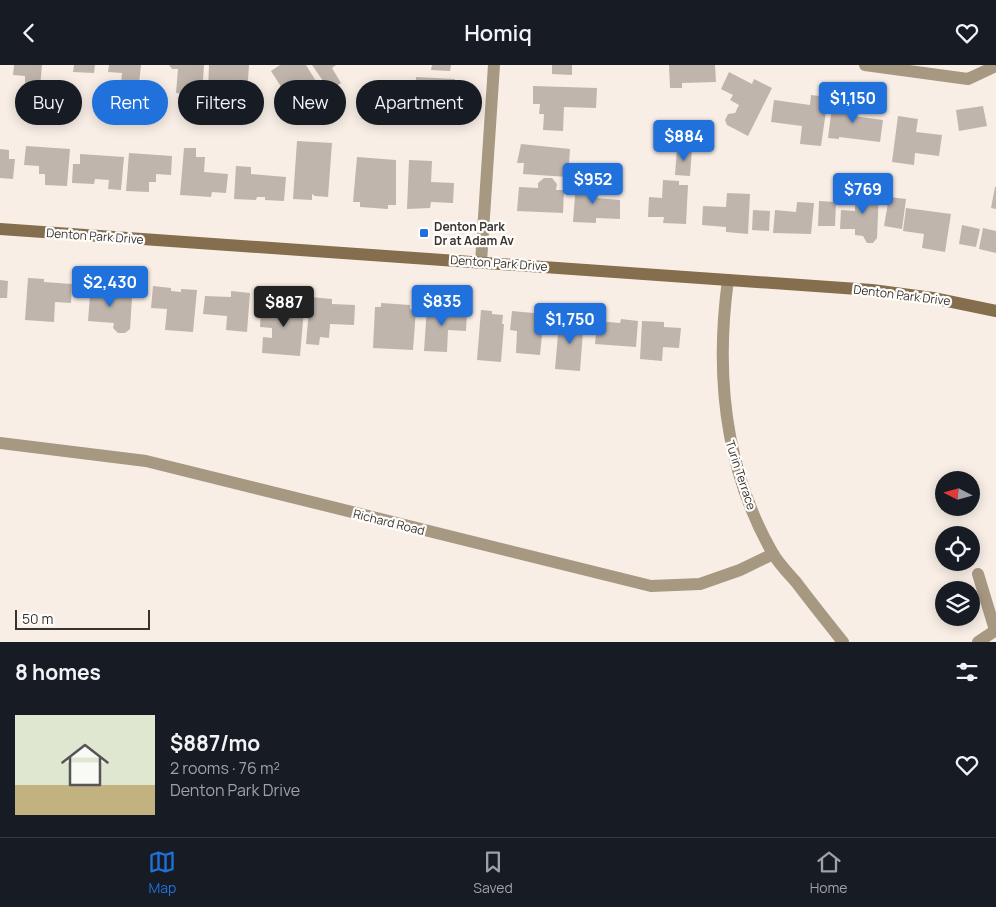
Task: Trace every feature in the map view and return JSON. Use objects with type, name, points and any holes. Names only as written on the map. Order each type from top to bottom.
[{"type":"main road","name":"Denton Park Drive","points":[[0,229],[898,293],[996,311]]},
{"type":"street","points":[[481,262],[494,65]]},
{"type":"street","points":[[865,65],[968,79],[996,66]]},
{"type":"street","name":"Turin Terrace","points":[[728,280],[722,324],[722,378],[729,438],[749,505],[773,554],[843,642]]},
{"type":"street","name":"Richard Road","points":[[0,443],[146,461],[651,586],[700,583],[740,570],[773,554]]},
{"type":"street","points":[[978,573],[996,630],[978,642]]},
{"type":"building","points":[[14,65],[42,65],[41,80],[25,80],[25,76],[13,75]]},
{"type":"building","points":[[74,65],[95,65],[94,73],[73,72]]},
{"type":"building","points":[[109,65],[141,65],[139,80],[121,80],[122,73],[108,72]]},
{"type":"building","points":[[169,65],[204,65],[203,80],[178,80],[178,93],[176,93],[178,69],[172,69]]},
{"type":"building","points":[[209,65],[249,65],[248,80],[208,80]]},
{"type":"building","points":[[280,65],[306,65],[315,80],[277,80],[271,71]]},
{"type":"building","points":[[312,65],[336,65],[332,68],[339,80],[322,80]]},
{"type":"building","points":[[432,65],[451,65],[450,71],[431,70]]},
{"type":"building","points":[[552,65],[572,65],[572,75],[552,74]]},
{"type":"building","points":[[669,65],[715,65],[716,82],[682,83],[682,88],[670,88]]},
{"type":"building","points":[[729,72],[752,84],[754,79],[772,88],[748,136],[727,125],[725,120],[728,114],[735,113],[739,105],[730,100],[733,95],[721,89]]},
{"type":"building","points":[[416,77],[455,79],[455,80],[416,80]]},
{"type":"building","points":[[533,86],[597,88],[596,108],[564,107],[563,131],[543,130],[544,114],[539,114],[540,104],[533,104]]},
{"type":"building","points":[[811,95],[828,97],[821,146],[800,144],[802,126],[771,122],[774,100],[810,105]]},
{"type":"building","points":[[833,99],[855,102],[853,116],[883,120],[880,142],[839,137],[839,139],[828,138]]},
{"type":"building","points":[[983,106],[987,126],[959,131],[956,110]]},
{"type":"building","points":[[898,116],[918,119],[916,132],[942,135],[939,156],[915,153],[914,165],[892,162]]},
{"type":"building","points":[[297,141],[332,143],[328,197],[312,194],[312,200],[293,199]]},
{"type":"building","points":[[521,144],[570,149],[568,177],[523,174],[524,163],[517,163]]},
{"type":"building","points":[[26,146],[70,149],[67,186],[45,185],[45,174],[39,174],[39,166],[24,165]]},
{"type":"building","points":[[184,148],[196,148],[196,157],[205,157],[204,172],[228,174],[226,193],[212,192],[211,197],[180,195]]},
{"type":"building","points":[[677,148],[692,149],[690,176],[675,175]]},
{"type":"building","points":[[0,149],[9,150],[9,159],[15,159],[13,179],[0,178]]},
{"type":"building","points":[[129,153],[172,156],[171,175],[156,174],[156,182],[149,182],[149,192],[126,191]]},
{"type":"building","points":[[80,154],[124,157],[121,190],[108,189],[109,180],[95,179],[94,184],[72,183],[73,164],[80,164]]},
{"type":"building","points":[[357,157],[396,160],[396,205],[388,205],[388,209],[360,207],[360,202],[353,202]]},
{"type":"building","points":[[409,160],[432,161],[431,182],[454,183],[453,203],[431,202],[430,208],[407,209]]},
{"type":"building","points":[[236,166],[251,167],[251,174],[286,177],[284,201],[265,200],[265,197],[257,197],[256,200],[234,199]]},
{"type":"building","points":[[544,178],[552,178],[557,184],[556,190],[564,190],[563,213],[517,211],[519,187],[538,188],[538,183]]},
{"type":"building","points":[[663,180],[679,181],[679,185],[688,185],[686,224],[663,223],[664,217],[648,217],[649,197],[662,198]]},
{"type":"building","points":[[576,183],[597,184],[596,198],[620,200],[620,219],[596,218],[596,223],[573,222]]},
{"type":"building","points":[[996,187],[996,209],[991,208]]},
{"type":"building","points":[[855,190],[879,190],[877,238],[873,243],[867,243],[863,236],[855,235],[855,229],[840,229],[841,210],[855,211]]},
{"type":"building","points":[[727,193],[750,194],[748,234],[726,232],[726,227],[702,225],[703,206],[726,207]]},
{"type":"building","points":[[889,197],[906,199],[902,229],[884,226]]},
{"type":"building","points":[[819,201],[836,202],[835,226],[818,226]]},
{"type":"building","points":[[797,202],[814,203],[811,234],[773,233],[775,210],[796,212]]},
{"type":"building","points":[[906,208],[951,214],[945,252],[922,248],[924,234],[903,231]]},
{"type":"building","points":[[753,210],[770,211],[769,231],[752,230]]},
{"type":"building","points":[[962,225],[980,229],[976,247],[959,244]]},
{"type":"building","points":[[983,228],[996,231],[996,253],[979,249]]},
{"type":"building","points":[[28,278],[44,279],[44,282],[72,284],[71,303],[55,302],[54,322],[25,320]]},
{"type":"building","points":[[0,280],[8,281],[7,298],[0,298]]},
{"type":"building","points":[[91,282],[109,284],[108,296],[132,298],[130,329],[125,333],[118,333],[113,328],[114,323],[88,321]]},
{"type":"building","points":[[153,286],[171,288],[171,291],[181,292],[181,289],[197,290],[193,332],[165,330],[167,309],[151,308]]},
{"type":"building","points":[[231,291],[250,293],[247,332],[226,330],[227,316],[203,314],[205,296],[231,297]]},
{"type":"building","points":[[288,297],[305,298],[300,356],[262,353],[263,337],[272,338],[272,328],[260,327],[261,309],[282,310],[283,300],[288,301]]},
{"type":"building","points":[[310,297],[332,299],[332,304],[355,305],[354,325],[330,324],[329,338],[320,337],[319,345],[306,344]]},
{"type":"building","points":[[381,303],[410,305],[410,309],[416,310],[413,350],[373,348],[375,307],[381,307]]},
{"type":"building","points":[[427,306],[467,312],[466,331],[448,330],[447,352],[424,351]]},
{"type":"building","points":[[481,310],[503,315],[501,362],[477,360]]},
{"type":"building","points":[[512,311],[544,314],[540,355],[516,353],[517,331],[510,330]]},
{"type":"building","points":[[572,316],[584,317],[580,371],[555,369],[559,323],[571,324]]},
{"type":"building","points":[[621,319],[638,321],[636,347],[595,344],[597,321],[620,323]]},
{"type":"building","points":[[642,321],[664,322],[664,327],[681,328],[679,348],[663,347],[662,361],[640,359]]},
{"type":"place","name":"Denton Park Dr at Adam Av","points":[[424,233]]}]
